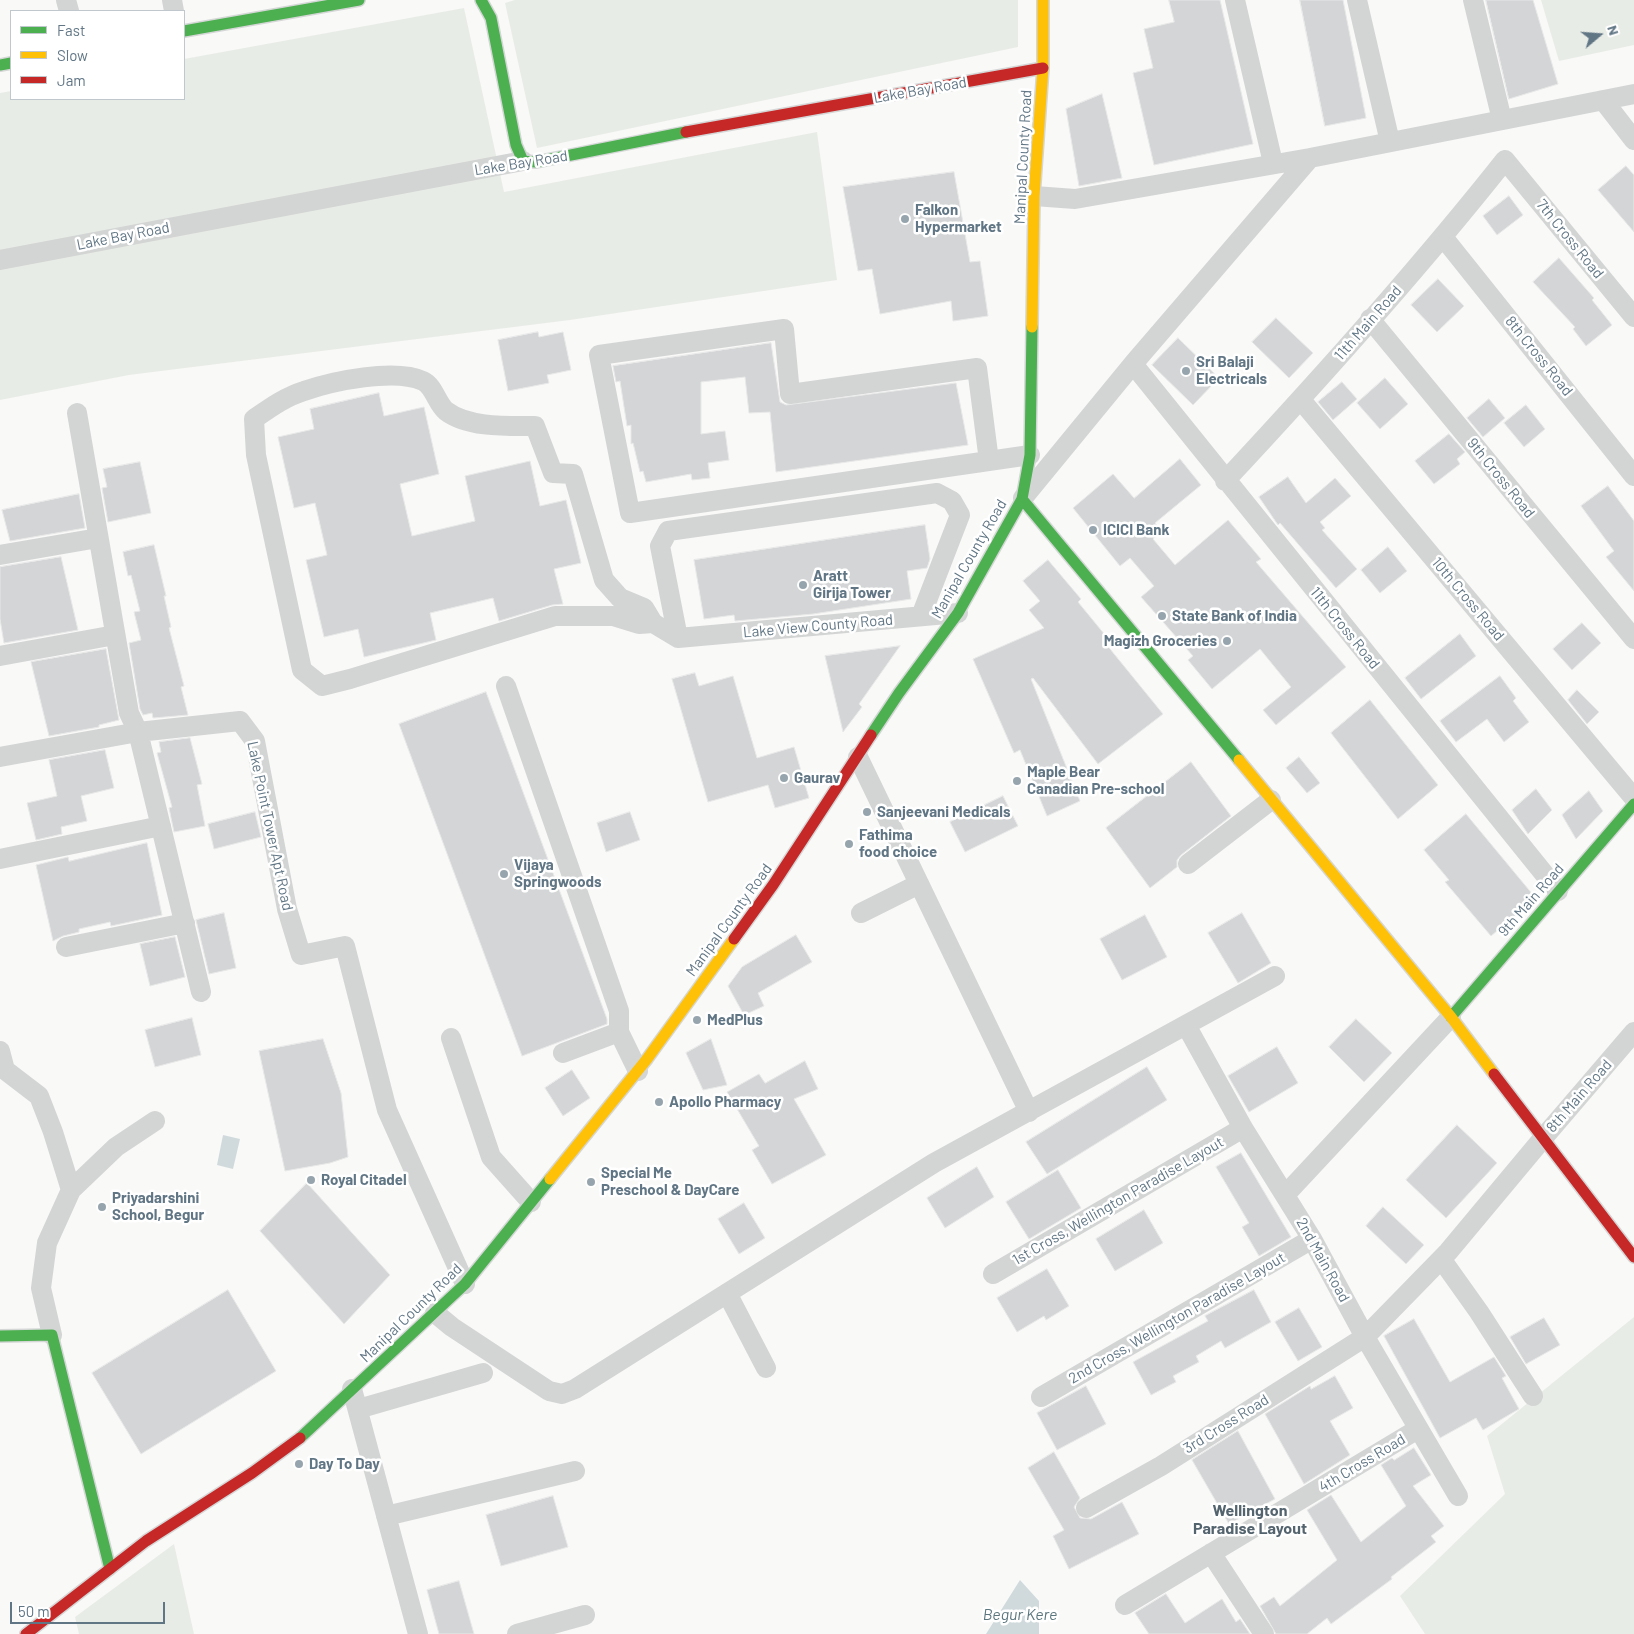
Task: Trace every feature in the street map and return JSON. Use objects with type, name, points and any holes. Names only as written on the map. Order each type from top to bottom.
[{"type":"street","points":[[185,31],[278,7],[359,0]]},
{"type":"street","points":[[481,0],[490,18],[516,145],[523,161]]},
{"type":"street","name":"Manipal County Road","points":[[26,1634],[146,1541],[252,1473],[298,1440],[465,1284],[643,1065],[773,886],[899,693],[958,613],[1022,499],[1030,455],[1034,196],[1043,68],[1043,0]]},
{"type":"street","points":[[1235,0],[1273,163]]},
{"type":"street","points":[[1356,0],[1390,142]]},
{"type":"street","points":[[1473,0],[1502,120]]},
{"type":"street","name":"Lake Bay Road","points":[[0,260],[523,161],[536,162],[752,119],[1043,68]]},
{"type":"street","points":[[1034,196],[1075,199],[1310,158],[1634,94]]},
{"type":"street","points":[[1603,100],[1634,140]]},
{"type":"street","points":[[1310,158],[1133,364],[1022,499],[1451,1017],[1634,1257]]},
{"type":"street","name":"11th Main Road","points":[[1225,481],[1301,400],[1370,318],[1443,238],[1505,160]]},
{"type":"street","name":"7th Cross Road","points":[[1505,160],[1634,317]]},
{"type":"street","name":"8th Cross Road","points":[[1443,238],[1634,476]]},
{"type":"street","name":"9th Cross Road","points":[[1370,318],[1633,637]]},
{"type":"street","points":[[989,461],[977,368],[790,394],[784,329],[599,355],[630,513],[989,461],[1030,455]]},
{"type":"street","name":"11th Cross Road","points":[[1133,364],[1225,481],[1558,891]]},
{"type":"street","points":[[653,622],[639,624],[613,616],[555,616],[322,686],[302,670],[256,455],[254,419],[279,402],[304,391],[353,380],[401,375],[425,382],[446,411],[471,422],[496,426],[535,426],[553,473],[573,474],[604,580],[620,598],[644,608],[653,622],[678,638]]},
{"type":"street","name":"10th Cross Road","points":[[1301,400],[1634,798]]},
{"type":"street","points":[[77,413],[129,713],[138,732],[201,992]]},
{"type":"street","points":[[678,638],[660,546],[668,531],[937,493],[952,501],[960,515],[921,616]]},
{"type":"street","points":[[0,555],[98,538]]},
{"type":"street","points":[[613,616],[620,598]]},
{"type":"street","name":"Lake View County Road","points":[[678,638],[958,613]]},
{"type":"street","points":[[0,656],[115,636]]},
{"type":"street","points":[[506,686],[619,1011],[619,1032],[643,1065]]},
{"type":"street","name":"Lake Point Tower Apt Road","points":[[138,732],[240,721],[254,741],[287,909],[301,955],[345,946],[387,1110],[465,1284]]},
{"type":"street","points":[[0,757],[138,732]]},
{"type":"street","points":[[858,756],[1029,1112]]},
{"type":"street","points":[[1188,864],[1271,800]]},
{"type":"street","name":"9th Main Road","points":[[1451,1017],[1634,804]]},
{"type":"street","points":[[0,859],[161,826]]},
{"type":"street","points":[[861,912],[919,884]]},
{"type":"street","points":[[66,947],[185,923]]},
{"type":"street","points":[[435,1312],[452,1327],[549,1391],[562,1394],[575,1389],[934,1163],[1275,976]]},
{"type":"street","points":[[619,1011],[629,1023],[643,1065]]},
{"type":"street","points":[[1286,1194],[1451,1017]]},
{"type":"street","name":"2nd Main Road","points":[[1186,1025],[1243,1128],[1286,1194],[1365,1337],[1458,1496]]},
{"type":"street","points":[[563,1053],[619,1032]]},
{"type":"street","name":"8th Main Road","points":[[1442,1260],[1634,1032]]},
{"type":"street","points":[[451,1038],[491,1156],[531,1202]]},
{"type":"street","points":[[0,1051],[5,1070],[39,1096],[54,1132],[71,1190]]},
{"type":"street","points":[[110,1569],[41,1288],[47,1243],[71,1190],[116,1147],[155,1121]]},
{"type":"street","name":"1st Cross, Wellington Paradise Layout","points":[[993,1274],[1243,1128]]},
{"type":"street","name":"2nd Cross, Wellington Paradise Layout","points":[[1041,1398],[1312,1239]]},
{"type":"street","points":[[1442,1260],[1479,1312],[1533,1396]]},
{"type":"street","name":"3rd Cross Road","points":[[1086,1508],[1161,1466],[1365,1337],[1442,1260]]},
{"type":"street","points":[[727,1294],[766,1368]]},
{"type":"street","points":[[0,1336],[52,1335]]},
{"type":"street","points":[[358,1409],[482,1373]]},
{"type":"street","points":[[352,1389],[418,1634]]},
{"type":"street","name":"4th Cross Road","points":[[1125,1605],[1418,1429]]},
{"type":"street","points":[[386,1516],[575,1471]]},
{"type":"street","points":[[1211,1553],[1264,1634]]},
{"type":"street","points":[[516,1634],[585,1615]]},
{"type":"shaded area","points":[[515,0],[1018,0],[1018,47],[537,148],[505,3]]},
{"type":"shaded area","points":[[1541,0],[1634,0],[1634,45],[1559,61]]},
{"type":"shaded area","points":[[464,8],[504,192],[817,132],[837,280],[570,320],[129,375],[0,400],[0,93],[10,91],[10,100],[185,100],[185,59]]},
{"type":"shaded area","points":[[1634,1317],[1634,1634],[1425,1634],[1400,1596],[1505,1494],[1487,1436]]},
{"type":"shaded area","points":[[174,1544],[194,1634],[79,1634],[75,1617]]},
{"type":"water","points":[[223,1135],[240,1139],[233,1169],[217,1165]]},
{"type":"water","name":"Begur Kere","points":[[1020,1580],[1039,1601],[1039,1634],[986,1634]]},
{"type":"building","points":[[1169,0],[1220,0],[1253,144],[1154,165],[1133,73],[1153,68],[1144,29],[1174,22]]},
{"type":"building","points":[[1300,0],[1343,0],[1366,118],[1325,126]]},
{"type":"building","points":[[1486,0],[1533,0],[1558,84],[1509,99]]},
{"type":"building","points":[[1102,94],[1122,178],[1079,186],[1066,109]]},
{"type":"building","points":[[1626,166],[1634,175],[1634,232],[1598,190]]},
{"type":"building","name":"Falkon Hypermarket","points":[[954,172],[970,262],[980,261],[988,316],[953,321],[951,301],[880,314],[872,269],[858,271],[843,187]]},
{"type":"building","points":[[1509,196],[1523,215],[1497,235],[1483,216]]},
{"type":"building","points":[[1559,258],[1594,298],[1592,300],[1612,325],[1586,346],[1573,329],[1575,327],[1533,282]]},
{"type":"building","points":[[1438,279],[1464,306],[1437,332],[1411,305]]},
{"type":"building","points":[[1276,318],[1313,353],[1289,378],[1252,342]]},
{"type":"building","points":[[538,332],[539,337],[563,332],[571,370],[547,375],[549,383],[508,391],[498,340]]},
{"type":"building","name":"Sri Balaji Electricals","points":[[1178,338],[1219,378],[1193,405],[1152,365]]},
{"type":"building","points":[[771,343],[780,402],[786,405],[956,383],[968,445],[776,472],[770,412],[749,413],[745,377],[701,382],[701,434],[725,431],[729,460],[708,463],[710,478],[692,480],[691,474],[646,482],[643,471],[640,472],[633,443],[631,444],[631,425],[627,426],[620,381],[616,382],[613,366]]},
{"type":"building","points":[[1385,378],[1408,404],[1380,429],[1357,403]]},
{"type":"building","points":[[1342,382],[1357,399],[1333,420],[1318,402]]},
{"type":"building","points":[[379,393],[384,416],[424,407],[439,474],[400,484],[412,536],[475,521],[465,476],[530,461],[540,506],[566,500],[581,563],[554,569],[563,604],[552,605],[499,621],[493,598],[430,613],[436,640],[364,657],[358,629],[324,637],[306,560],[327,555],[315,503],[294,508],[278,437],[314,429],[310,409]]},
{"type":"building","points":[[1489,399],[1505,418],[1483,437],[1467,418]]},
{"type":"building","points":[[1526,405],[1545,429],[1524,447],[1504,423]]},
{"type":"building","points":[[1449,434],[1465,452],[1457,459],[1460,464],[1434,484],[1415,461]]},
{"type":"building","points":[[1180,459],[1201,485],[1155,523],[1162,531],[1153,539],[1175,565],[1228,520],[1261,559],[1256,562],[1346,667],[1276,725],[1263,710],[1291,687],[1260,649],[1212,689],[1188,660],[1193,656],[1141,597],[1154,586],[1130,558],[1120,566],[1073,508],[1113,474],[1134,498]]},
{"type":"building","points":[[140,462],[151,513],[108,522],[102,488],[107,487],[103,469]]},
{"type":"building","points":[[1288,477],[1306,503],[1335,478],[1351,496],[1320,522],[1325,528],[1322,530],[1357,569],[1336,588],[1280,523],[1278,525],[1259,497]]},
{"type":"building","points":[[1608,486],[1634,521],[1634,591],[1606,557],[1614,551],[1581,506]]},
{"type":"building","points":[[79,494],[85,528],[10,541],[2,510]]},
{"type":"building","name":"Aratt Girija Tower","points":[[925,525],[930,559],[927,568],[907,571],[911,599],[813,614],[735,621],[734,615],[704,619],[694,560]]},
{"type":"building","points":[[154,545],[166,596],[164,596],[171,627],[169,628],[184,686],[181,687],[188,715],[153,718],[152,713],[143,715],[140,709],[129,643],[141,640],[134,612],[140,611],[131,575],[128,576],[123,552]]},
{"type":"building","points":[[1388,547],[1407,571],[1380,593],[1361,570]]},
{"type":"building","points":[[61,557],[78,630],[4,643],[0,619],[0,567]]},
{"type":"building","points":[[1048,560],[1081,599],[1078,602],[1110,641],[1106,644],[1163,714],[1098,764],[1033,678],[1031,679],[1080,801],[1047,816],[1020,750],[1014,753],[973,659],[1044,628],[1029,610],[1040,601],[1023,581]]},
{"type":"building","points":[[1582,623],[1601,643],[1572,670],[1553,649]]},
{"type":"building","points":[[1460,634],[1476,656],[1421,699],[1405,678]]},
{"type":"building","points":[[900,646],[859,704],[862,707],[843,732],[825,656]]},
{"type":"building","points":[[106,649],[119,720],[99,725],[99,727],[49,736],[31,662]]},
{"type":"building","points":[[695,673],[699,686],[733,676],[757,758],[794,747],[809,798],[775,808],[768,785],[708,802],[672,679]]},
{"type":"building","points":[[1500,676],[1516,698],[1513,701],[1529,722],[1504,742],[1487,719],[1456,742],[1440,721]]},
{"type":"building","points":[[1577,690],[1599,712],[1587,724],[1568,700]]},
{"type":"building","name":"Vijaya Springwoods","points":[[486,692],[607,1019],[607,1024],[522,1056],[399,724]]},
{"type":"building","points":[[1370,700],[1438,785],[1398,819],[1331,733]]},
{"type":"building","points":[[190,738],[202,784],[197,785],[205,826],[174,832],[169,808],[172,807],[157,753],[161,752],[159,742]]},
{"type":"building","points":[[105,750],[114,788],[81,796],[87,821],[61,827],[62,834],[36,840],[27,803],[57,796],[49,760]]},
{"type":"building","points":[[1299,757],[1320,783],[1307,793],[1286,768]]},
{"type":"building","points":[[1191,762],[1231,816],[1181,855],[1177,860],[1177,867],[1150,888],[1106,828]]},
{"type":"building","points":[[1536,789],[1552,810],[1528,834],[1512,810]]},
{"type":"building","points":[[1589,791],[1603,811],[1576,839],[1562,815]]},
{"type":"building","points":[[1003,796],[1018,826],[965,852],[950,822]]},
{"type":"building","points":[[255,812],[261,837],[214,849],[208,824]]},
{"type":"building","points":[[630,812],[640,840],[606,852],[597,823]]},
{"type":"building","points":[[1466,814],[1534,896],[1523,909],[1491,936],[1445,882],[1449,880],[1424,850]]},
{"type":"building","points":[[147,843],[162,915],[111,926],[110,922],[79,929],[79,932],[53,941],[36,865],[68,857],[69,861]]},
{"type":"building","points":[[224,913],[236,968],[209,974],[196,920]]},
{"type":"building","points":[[1242,913],[1271,963],[1238,983],[1208,933]]},
{"type":"building","points":[[1145,915],[1167,957],[1122,980],[1100,939]]},
{"type":"building","points":[[796,935],[812,962],[758,993],[764,1006],[744,1015],[728,986],[742,967]]},
{"type":"building","points":[[175,937],[185,977],[150,986],[140,944]]},
{"type":"building","points":[[192,1018],[201,1055],[155,1067],[145,1030]]},
{"type":"building","points":[[1356,1019],[1392,1053],[1364,1082],[1329,1047]]},
{"type":"building","points":[[323,1039],[341,1093],[348,1157],[330,1163],[285,1171],[259,1051]]},
{"type":"building","points":[[711,1039],[727,1085],[703,1090],[686,1053]]},
{"type":"building","points":[[1277,1047],[1298,1083],[1249,1112],[1228,1076]]},
{"type":"building","points":[[805,1061],[818,1089],[794,1099],[826,1155],[772,1184],[752,1150],[759,1146],[727,1092],[759,1074],[765,1083]]},
{"type":"building","points":[[1147,1067],[1167,1100],[1047,1174],[1026,1142]]},
{"type":"building","points":[[572,1070],[590,1098],[563,1116],[545,1088]]},
{"type":"building","points":[[1457,1125],[1497,1163],[1446,1218],[1406,1180]]},
{"type":"building","points":[[1241,1153],[1291,1237],[1259,1256],[1242,1227],[1249,1223],[1216,1167]]},
{"type":"building","points":[[977,1167],[994,1197],[945,1228],[927,1198]]},
{"type":"building","points":[[1058,1170],[1081,1208],[1029,1239],[1006,1202]]},
{"type":"building","points":[[307,1183],[390,1275],[344,1324],[260,1231]]},
{"type":"building","points":[[744,1203],[765,1238],[739,1254],[718,1219]]},
{"type":"building","points":[[1383,1207],[1424,1245],[1406,1264],[1366,1226]]},
{"type":"building","points":[[1144,1210],[1163,1243],[1115,1271],[1096,1239]]},
{"type":"building","points":[[1047,1269],[1069,1306],[1046,1320],[1044,1316],[1017,1332],[997,1298]]},
{"type":"building","points":[[228,1290],[276,1371],[141,1454],[92,1373]]},
{"type":"building","points":[[1254,1290],[1271,1322],[1225,1348],[1221,1341],[1196,1356],[1199,1362],[1173,1376],[1176,1382],[1151,1395],[1133,1362],[1208,1321],[1205,1316]]},
{"type":"building","points":[[1299,1308],[1322,1347],[1298,1361],[1275,1322]]},
{"type":"building","points":[[1544,1318],[1560,1345],[1526,1364],[1510,1337]]},
{"type":"building","points":[[1414,1319],[1450,1382],[1494,1357],[1506,1376],[1502,1378],[1519,1409],[1483,1430],[1476,1418],[1440,1438],[1384,1336]]},
{"type":"building","points":[[1335,1376],[1353,1408],[1330,1421],[1350,1455],[1304,1484],[1265,1414],[1310,1386],[1311,1389]]},
{"type":"building","points":[[1086,1386],[1106,1424],[1057,1450],[1037,1413]]},
{"type":"building","points":[[1238,1431],[1275,1499],[1229,1524],[1192,1460]]},
{"type":"building","points":[[1414,1448],[1431,1475],[1413,1486],[1444,1526],[1431,1536],[1436,1542],[1391,1577],[1392,1579],[1331,1624],[1327,1618],[1307,1634],[1276,1634],[1260,1606],[1274,1597],[1280,1606],[1337,1560],[1307,1510],[1331,1495],[1361,1542],[1406,1506],[1381,1465],[1392,1458],[1394,1460]]},
{"type":"building","points":[[1054,1452],[1080,1498],[1074,1507],[1080,1518],[1091,1519],[1122,1502],[1139,1534],[1069,1569],[1053,1536],[1064,1530],[1028,1468]]},
{"type":"building","points":[[553,1496],[568,1547],[501,1566],[486,1515]]},
{"type":"building","points":[[459,1581],[474,1634],[439,1634],[427,1590]]},
{"type":"building","points":[[1166,1594],[1185,1623],[1222,1599],[1236,1622],[1240,1619],[1250,1634],[1149,1634],[1135,1613]]},
{"type":"traffic: fast","points":[[185,31],[359,0]]},
{"type":"traffic: fast","points":[[481,0],[491,18],[516,145],[523,161],[536,162],[686,132]]},
{"type":"traffic: fast","points":[[0,65],[10,63]]},
{"type":"traffic: fast","points":[[871,735],[899,693],[958,613],[1022,499],[1030,455],[1032,327]]},
{"type":"traffic: fast","points":[[1022,499],[1239,760]]},
{"type":"traffic: fast","points":[[1451,1017],[1634,804]]},
{"type":"traffic: fast","points":[[300,1438],[465,1284],[550,1179]]},
{"type":"traffic: fast","points":[[0,1336],[52,1335],[110,1569]]},
{"type":"traffic: slow","points":[[1032,327],[1034,196],[1043,68],[1043,0]]},
{"type":"traffic: slow","points":[[1239,760],[1451,1017],[1494,1074]]},
{"type":"traffic: slow","points":[[550,1179],[647,1059],[734,939]]},
{"type":"traffic: jam","points":[[686,132],[1043,68]]},
{"type":"traffic: jam","points":[[734,939],[773,885],[871,735]]},
{"type":"traffic: jam","points":[[1494,1074],[1634,1257]]},
{"type":"traffic: jam","points":[[26,1634],[146,1541],[252,1473],[300,1438]]},
{"type":"place","name":"Falkon Hypermarket","points":[[905,219]]},
{"type":"place","name":"Sri Balaji Electricals","points":[[1186,371]]},
{"type":"place","name":"ICICI Bank","points":[[1093,530]]},
{"type":"place","name":"Aratt Girija Tower","points":[[803,585]]},
{"type":"place","name":"State Bank of India","points":[[1162,616]]},
{"type":"place","name":"Magizh Groceries","points":[[1227,641]]},
{"type":"place","name":"Gaurav","points":[[784,778]]},
{"type":"place","name":"Maple Bear Canadian Pre-school","points":[[1017,781]]},
{"type":"place","name":"Sanjeevani Medicals","points":[[867,812]]},
{"type":"place","name":"Fathima food choice","points":[[849,844]]},
{"type":"place","name":"Vijaya Springwoods","points":[[504,874]]},
{"type":"place","name":"MedPlus","points":[[697,1020]]},
{"type":"place","name":"Apollo Pharmacy","points":[[659,1102]]},
{"type":"place","name":"Royal Citadel","points":[[311,1180]]},
{"type":"place","name":"Special Me Preschool & DayCare","points":[[591,1182]]},
{"type":"place","name":"Priyadarshini School, Begur","points":[[102,1207]]},
{"type":"place","name":"Day To Day","points":[[299,1464]]},
{"type":"district","name":"Wellington Paradise Layout","points":[[1250,1520]]}]
